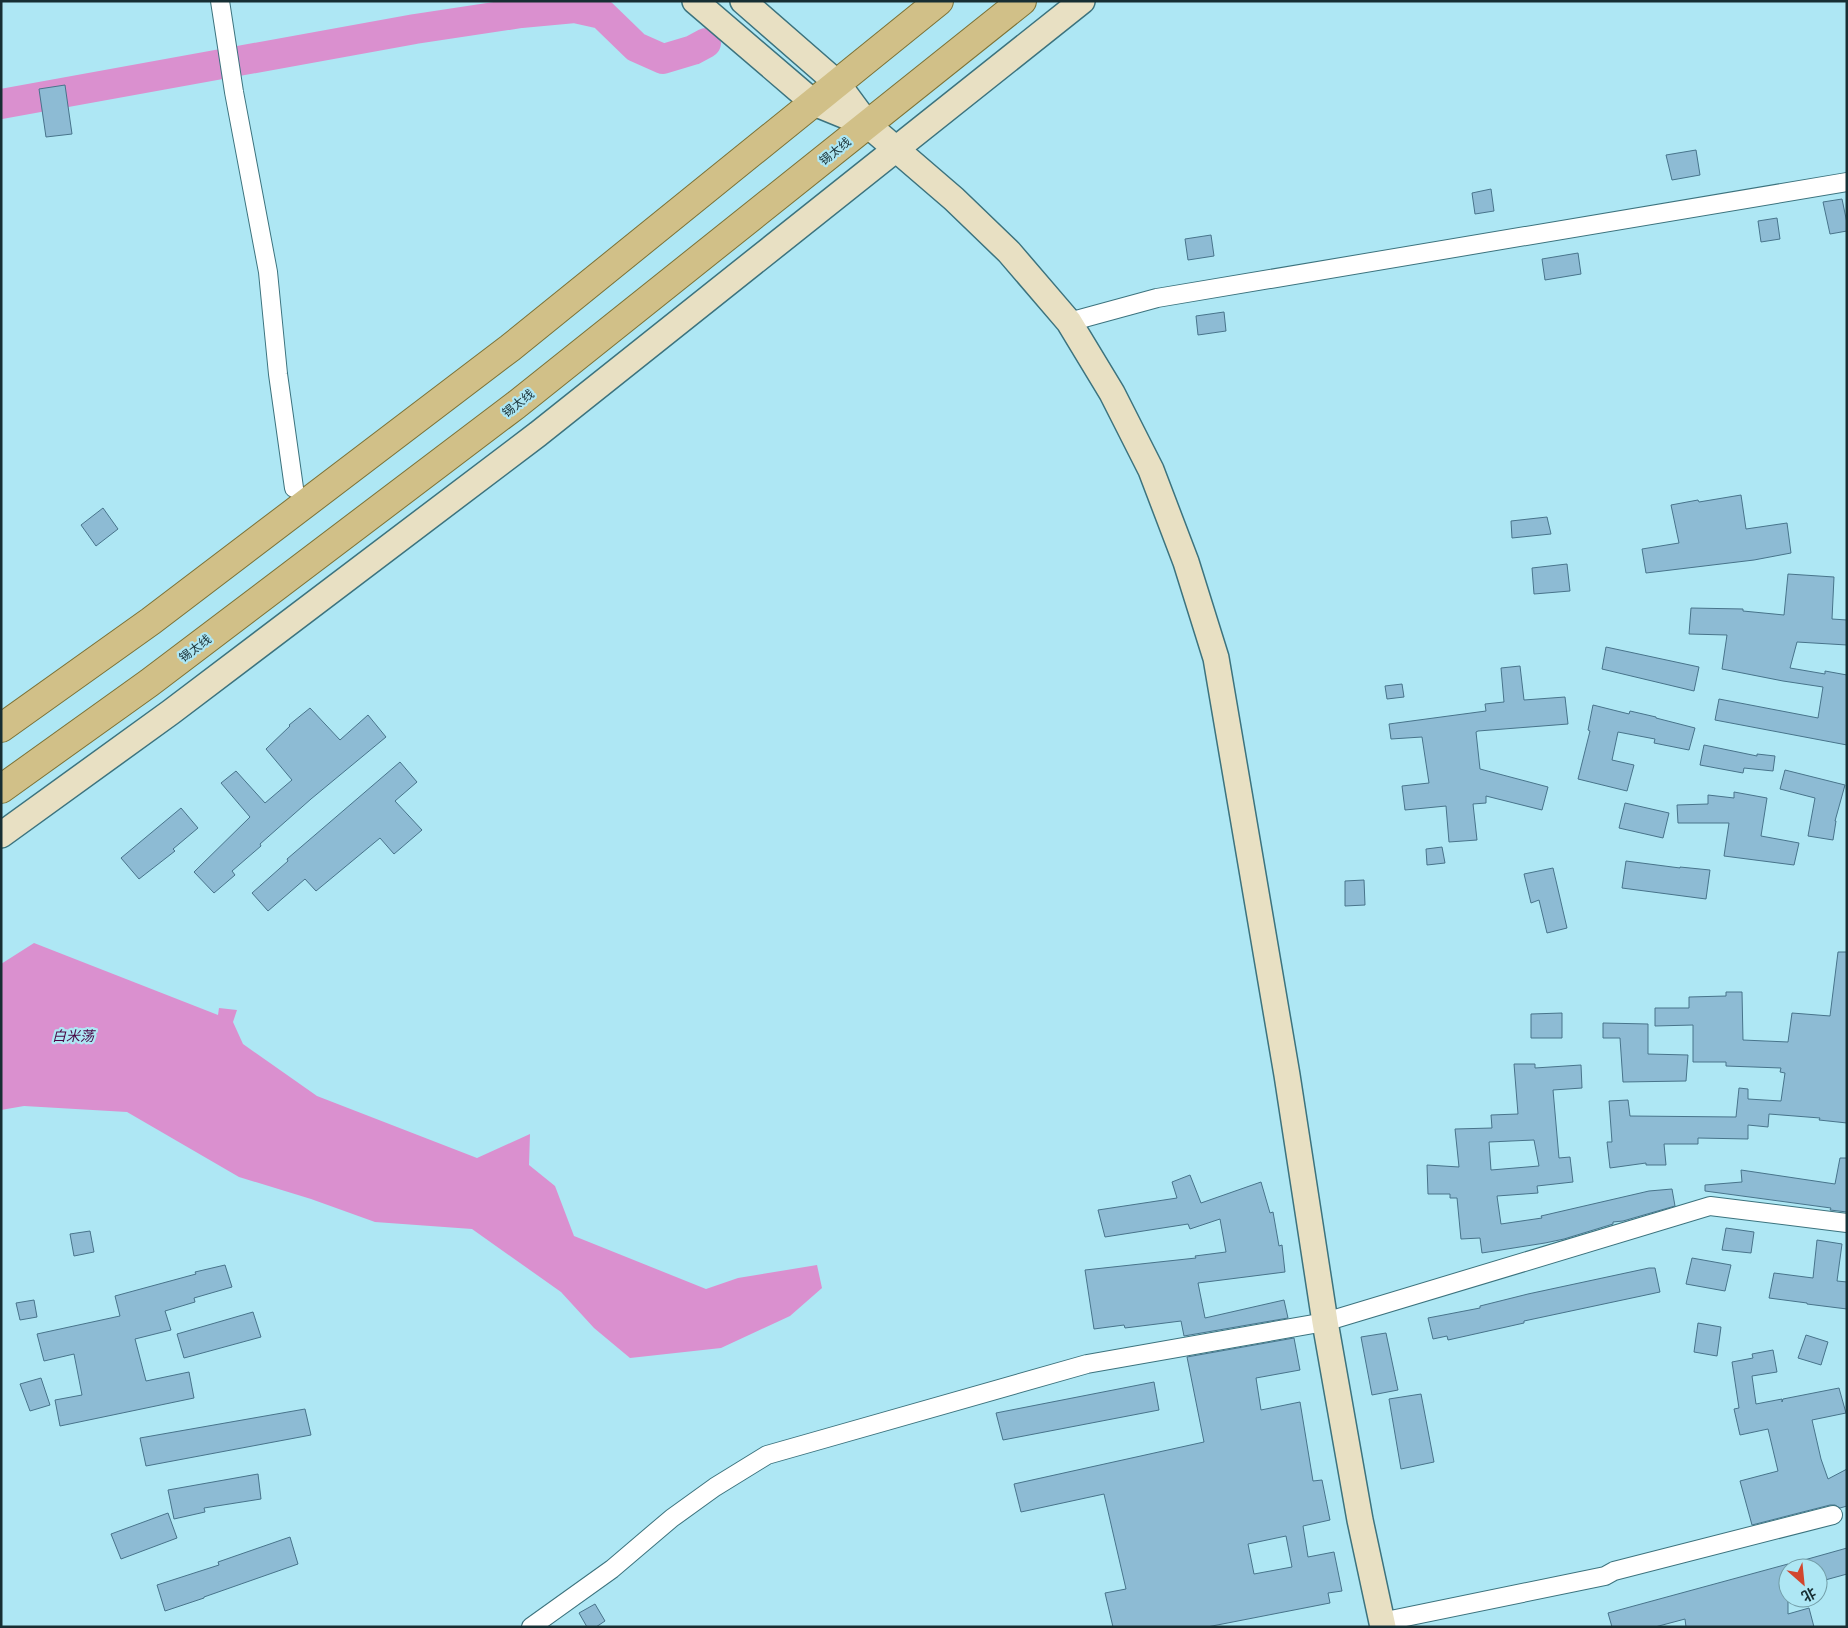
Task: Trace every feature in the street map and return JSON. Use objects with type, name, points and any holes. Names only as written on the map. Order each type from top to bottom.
[{"type":"main road","points":[[695,1],[814,103],[868,125]]},
{"type":"main road","points":[[743,1],[837,83],[868,125],[954,199],[1009,252],[1069,322],[1112,393],[1151,470],[1186,562],[1216,658],[1284,1056],[1325,1322],[1360,1520],[1382,1624]]},
{"type":"main road","points":[[1,728],[151,621],[510,348],[939,1]]},
{"type":"main road","name":"锡太线","points":[[1,789],[149,683],[516,405],[1022,1]]},
{"type":"main road","points":[[1,835],[171,712],[538,434],[1082,1]]},
{"type":"street","points":[[220,1],[234,92],[268,272],[278,374],[294,488]]},
{"type":"street","points":[[1069,322],[1157,298],[1847,182]]},
{"type":"street","points":[[531,1627],[612,1569],[672,1518],[715,1487],[767,1455],[1087,1364],[1325,1322],[1710,1206],[1847,1223]]},
{"type":"street","points":[[1382,1624],[1605,1576],[1614,1571],[1832,1514]]},
{"type":"water","name":"白米荡","points":[[34,943],[218,1015],[219,1008],[237,1010],[233,1022],[243,1044],[317,1096],[477,1158],[530,1134],[529,1165],[555,1186],[574,1236],[706,1289],[738,1278],[817,1265],[822,1288],[790,1316],[721,1348],[630,1358],[594,1328],[561,1292],[472,1229],[375,1222],[311,1199],[239,1177],[127,1112],[24,1106],[1,1110],[1,964]]},
{"type":"building","points":[[65,85],[72,134],[46,137],[39,89]]},
{"type":"building","points":[[1696,150],[1700,175],[1672,180],[1666,155]]},
{"type":"building","points":[[1491,189],[1494,211],[1475,214],[1472,193]]},
{"type":"building","points":[[1842,199],[1847,231],[1830,234],[1823,202]]},
{"type":"building","points":[[1777,218],[1780,239],[1761,242],[1758,221]]},
{"type":"building","points":[[1211,235],[1214,256],[1188,260],[1185,239]]},
{"type":"building","points":[[1578,253],[1581,274],[1545,280],[1542,259]]},
{"type":"building","points":[[1224,312],[1226,331],[1198,335],[1196,316]]},
{"type":"building","points":[[1741,495],[1746,529],[1787,523],[1791,553],[1754,560],[1646,573],[1642,549],[1679,543],[1671,505]]},
{"type":"building","points":[[103,508],[118,529],[96,546],[81,525]]},
{"type":"building","points":[[1547,517],[1551,534],[1512,538],[1511,521]]},
{"type":"building","points":[[1567,564],[1570,591],[1534,594],[1532,568]]},
{"type":"building","points":[[1788,574],[1834,577],[1832,619],[1847,620],[1847,645],[1797,642],[1790,668],[1825,674],[1825,671],[1847,675],[1847,745],[1715,720],[1719,699],[1818,718],[1823,687],[1722,669],[1727,635],[1689,634],[1691,608],[1743,609],[1743,611],[1784,615]]},
{"type":"building","points":[[1606,647],[1699,667],[1694,691],[1602,669]]},
{"type":"building","points":[[1520,666],[1524,700],[1565,697],[1568,724],[1476,732],[1480,769],[1548,787],[1542,810],[1486,796],[1486,803],[1473,804],[1477,840],[1449,842],[1446,806],[1405,810],[1402,786],[1429,783],[1422,737],[1391,739],[1389,724],[1486,711],[1485,704],[1504,702],[1501,668]]},
{"type":"building","points":[[1402,684],[1404,697],[1387,699],[1385,686]]},
{"type":"building","points":[[1593,705],[1629,714],[1630,711],[1695,728],[1689,750],[1654,743],[1655,739],[1618,732],[1612,760],[1634,765],[1627,791],[1578,779],[1590,731],[1588,730]]},
{"type":"building","points":[[310,708],[340,740],[368,715],[386,737],[260,844],[261,846],[232,871],[235,875],[214,893],[194,872],[250,817],[221,783],[236,771],[265,803],[292,780],[266,749],[289,725]]},
{"type":"building","points":[[1704,745],[1757,756],[1757,754],[1775,756],[1773,771],[1744,768],[1743,773],[1700,765]]},
{"type":"building","points":[[400,762],[417,782],[395,801],[422,830],[394,854],[380,838],[316,891],[305,879],[268,911],[252,893],[288,861],[287,859]]},
{"type":"building","points":[[1785,770],[1845,785],[1835,821],[1833,840],[1808,836],[1815,798],[1780,789]]},
{"type":"building","points":[[1734,792],[1767,798],[1761,836],[1799,843],[1794,865],[1724,856],[1729,823],[1678,823],[1677,805],[1708,804],[1708,795],[1734,798]]},
{"type":"building","points":[[1625,803],[1669,813],[1663,838],[1619,828]]},
{"type":"building","points":[[181,808],[198,828],[173,849],[175,851],[139,879],[121,858]]},
{"type":"building","points":[[1442,847],[1445,863],[1427,865],[1426,849]]},
{"type":"building","points":[[1626,861],[1710,870],[1706,899],[1622,888]]},
{"type":"building","points":[[1553,868],[1567,928],[1547,933],[1539,900],[1531,903],[1524,874]]},
{"type":"building","points":[[1364,880],[1365,905],[1345,906],[1345,881]]},
{"type":"building","points":[[1838,952],[1847,952],[1847,1123],[1819,1120],[1820,1118],[1769,1114],[1768,1127],[1748,1125],[1748,1139],[1698,1138],[1698,1144],[1664,1144],[1666,1165],[1646,1165],[1646,1163],[1610,1168],[1607,1142],[1612,1142],[1609,1101],[1628,1100],[1630,1116],[1736,1117],[1739,1088],[1748,1089],[1748,1099],[1781,1101],[1785,1073],[1780,1072],[1781,1068],[1726,1066],[1726,1062],[1693,1062],[1693,1025],[1655,1026],[1655,1008],[1689,1008],[1689,997],[1726,996],[1726,992],[1742,992],[1743,1040],[1788,1042],[1792,1013],[1830,1016]]},
{"type":"building","points":[[1562,1013],[1562,1038],[1531,1038],[1531,1014]]},
{"type":"building","points":[[1603,1023],[1648,1024],[1648,1054],[1688,1055],[1686,1081],[1623,1082],[1620,1038],[1603,1038]]},
{"type":"building","points":[[1514,1064],[1535,1064],[1535,1068],[1581,1065],[1582,1088],[1553,1090],[1559,1158],[1570,1157],[1573,1182],[1537,1186],[1538,1193],[1497,1196],[1501,1224],[1542,1218],[1541,1216],[1649,1191],[1672,1189],[1675,1206],[1623,1221],[1613,1222],[1613,1224],[1564,1239],[1482,1253],[1480,1238],[1461,1239],[1457,1198],[1450,1198],[1450,1194],[1428,1194],[1427,1165],[1459,1167],[1455,1129],[1492,1128],[1491,1115],[1518,1114]],"holes":[[[1534,1140],[1539,1166],[1491,1170],[1489,1142]]]},
{"type":"building","points":[[1840,1158],[1847,1158],[1847,1212],[1830,1210],[1831,1208],[1705,1191],[1705,1185],[1742,1182],[1741,1170],[1835,1184]]},
{"type":"building","points":[[1190,1175],[1201,1203],[1261,1182],[1270,1213],[1273,1212],[1279,1246],[1282,1245],[1285,1272],[1198,1283],[1205,1318],[1284,1300],[1288,1318],[1184,1336],[1181,1321],[1125,1328],[1124,1325],[1094,1329],[1085,1270],[1196,1258],[1195,1256],[1226,1252],[1220,1219],[1190,1229],[1188,1224],[1105,1237],[1098,1210],[1177,1198],[1172,1182]]},
{"type":"building","points":[[1726,1228],[1754,1232],[1751,1253],[1722,1250]]},
{"type":"building","points":[[90,1231],[94,1252],[74,1256],[70,1234]]},
{"type":"building","points":[[1817,1240],[1842,1244],[1837,1281],[1847,1282],[1847,1309],[1769,1298],[1774,1273],[1813,1278]]},
{"type":"building","points":[[1692,1258],[1731,1265],[1725,1291],[1686,1284]]},
{"type":"building","points":[[225,1265],[232,1287],[194,1298],[195,1302],[165,1311],[171,1330],[135,1339],[146,1381],[189,1372],[194,1398],[60,1426],[55,1400],[82,1395],[74,1354],[44,1361],[37,1334],[120,1316],[115,1296]]},
{"type":"building","points":[[1655,1268],[1660,1292],[1524,1321],[1524,1323],[1448,1340],[1447,1336],[1433,1339],[1428,1318],[1480,1308],[1480,1306],[1528,1294]]},
{"type":"building","points":[[34,1300],[37,1317],[20,1320],[16,1303]]},
{"type":"building","points":[[253,1312],[261,1337],[184,1358],[177,1334]]},
{"type":"building","points":[[1698,1323],[1721,1327],[1717,1356],[1694,1352]]},
{"type":"building","points":[[1386,1333],[1398,1390],[1372,1395],[1361,1337]]},
{"type":"building","points":[[1806,1335],[1828,1342],[1821,1365],[1798,1358]]},
{"type":"building","points":[[1294,1338],[1300,1370],[1256,1378],[1261,1410],[1300,1402],[1313,1481],[1322,1480],[1330,1520],[1303,1526],[1308,1557],[1334,1552],[1342,1591],[1328,1593],[1330,1603],[1207,1627],[1113,1627],[1105,1593],[1126,1589],[1104,1494],[1021,1512],[1014,1484],[1204,1442],[1187,1357]],"holes":[[[1286,1536],[1292,1567],[1254,1574],[1248,1544]]]},
{"type":"building","points":[[1773,1350],[1777,1372],[1752,1376],[1756,1404],[1782,1399],[1782,1402],[1783,1399],[1839,1388],[1846,1413],[1812,1420],[1821,1459],[1828,1479],[1847,1469],[1847,1506],[1840,1508],[1830,1505],[1752,1525],[1740,1481],[1778,1471],[1768,1429],[1740,1435],[1734,1409],[1739,1408],[1732,1362],[1753,1358],[1752,1354]]},
{"type":"building","points":[[41,1378],[50,1405],[30,1411],[20,1384]]},
{"type":"building","points":[[1154,1382],[1159,1410],[1003,1440],[996,1413]]},
{"type":"building","points":[[1421,1394],[1434,1462],[1401,1469],[1389,1399]]},
{"type":"building","points":[[305,1409],[311,1435],[146,1466],[140,1438]]},
{"type":"building","points":[[258,1474],[261,1499],[204,1508],[205,1512],[174,1519],[168,1490]]},
{"type":"building","points":[[168,1513],[177,1538],[121,1559],[111,1534]]},
{"type":"building","points":[[290,1537],[298,1564],[165,1611],[157,1585],[219,1565],[218,1562]]},
{"type":"building","points":[[1847,1548],[1847,1574],[1828,1579],[1828,1558],[1811,1558]]},
{"type":"building","points":[[1778,1567],[1778,1608],[1788,1608],[1788,1614],[1809,1608],[1814,1627],[1686,1627],[1685,1619],[1655,1627],[1612,1627],[1608,1613]]},
{"type":"building","points":[[595,1604],[605,1621],[596,1627],[587,1627],[579,1613]]},
{"type":"waterway","points":[[1,104],[415,29],[521,13],[575,8],[602,14],[636,47],[663,59],[693,50],[706,43]]}]
